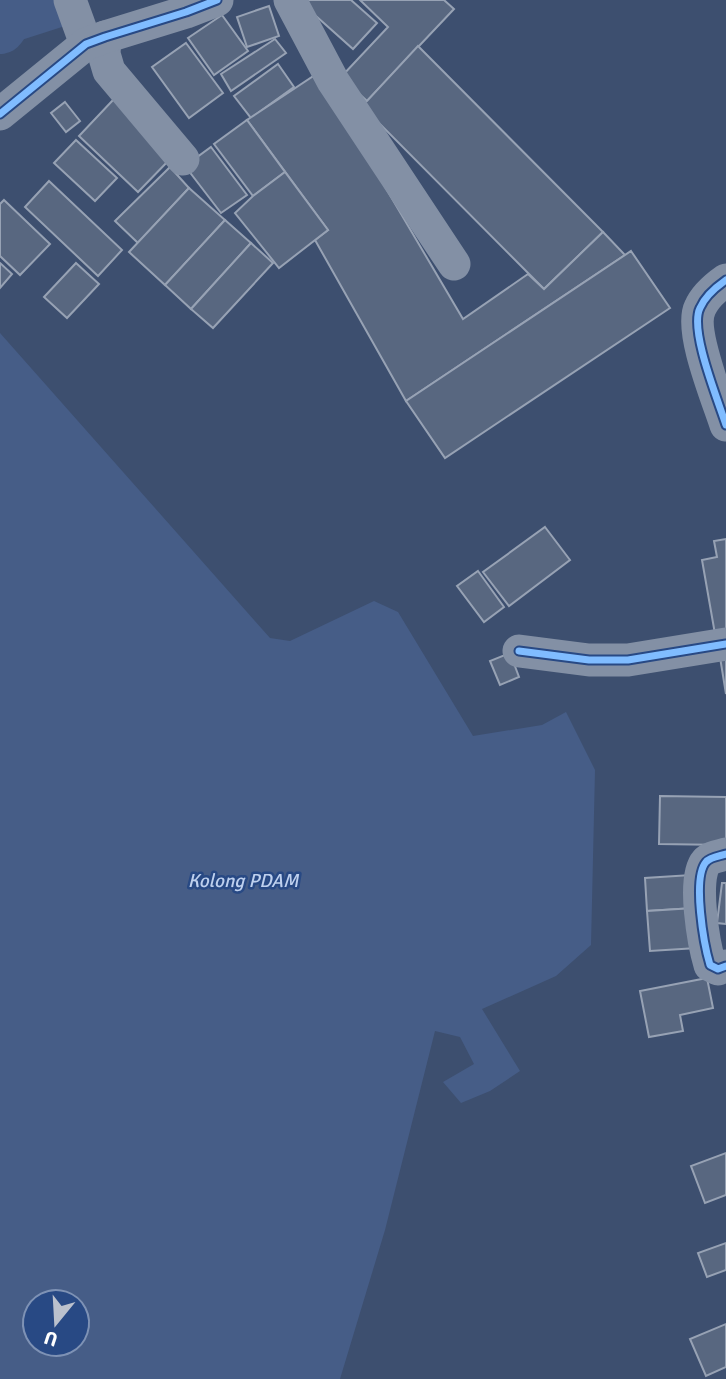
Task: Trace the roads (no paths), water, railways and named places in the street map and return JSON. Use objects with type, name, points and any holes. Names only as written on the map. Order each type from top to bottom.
[{"type":"street","points":[[0,114],[96,40],[175,16],[216,0]]},
{"type":"street","points":[[290,0],[333,81],[454,264]]},
{"type":"street","points":[[72,4],[104,54],[109,71],[183,159]]},
{"type":"street","points":[[726,280],[713,289],[699,309],[697,327],[726,425]]},
{"type":"street","points":[[519,651],[589,660],[628,660],[726,645]]},
{"type":"street","points":[[726,854],[709,859],[705,863],[701,871],[699,895],[710,965],[718,969],[726,966]]},
{"type":"water","name":"Kolong PDAM","points":[[0,333],[270,638],[290,641],[374,601],[398,612],[473,736],[542,725],[566,712],[595,770],[591,945],[556,976],[482,1009],[520,1071],[490,1091],[461,1103],[443,1082],[474,1064],[460,1037],[435,1031],[385,1230],[340,1379],[0,1379]]},
{"type":"waterway","points":[[0,28],[8,17],[61,0]]}]
